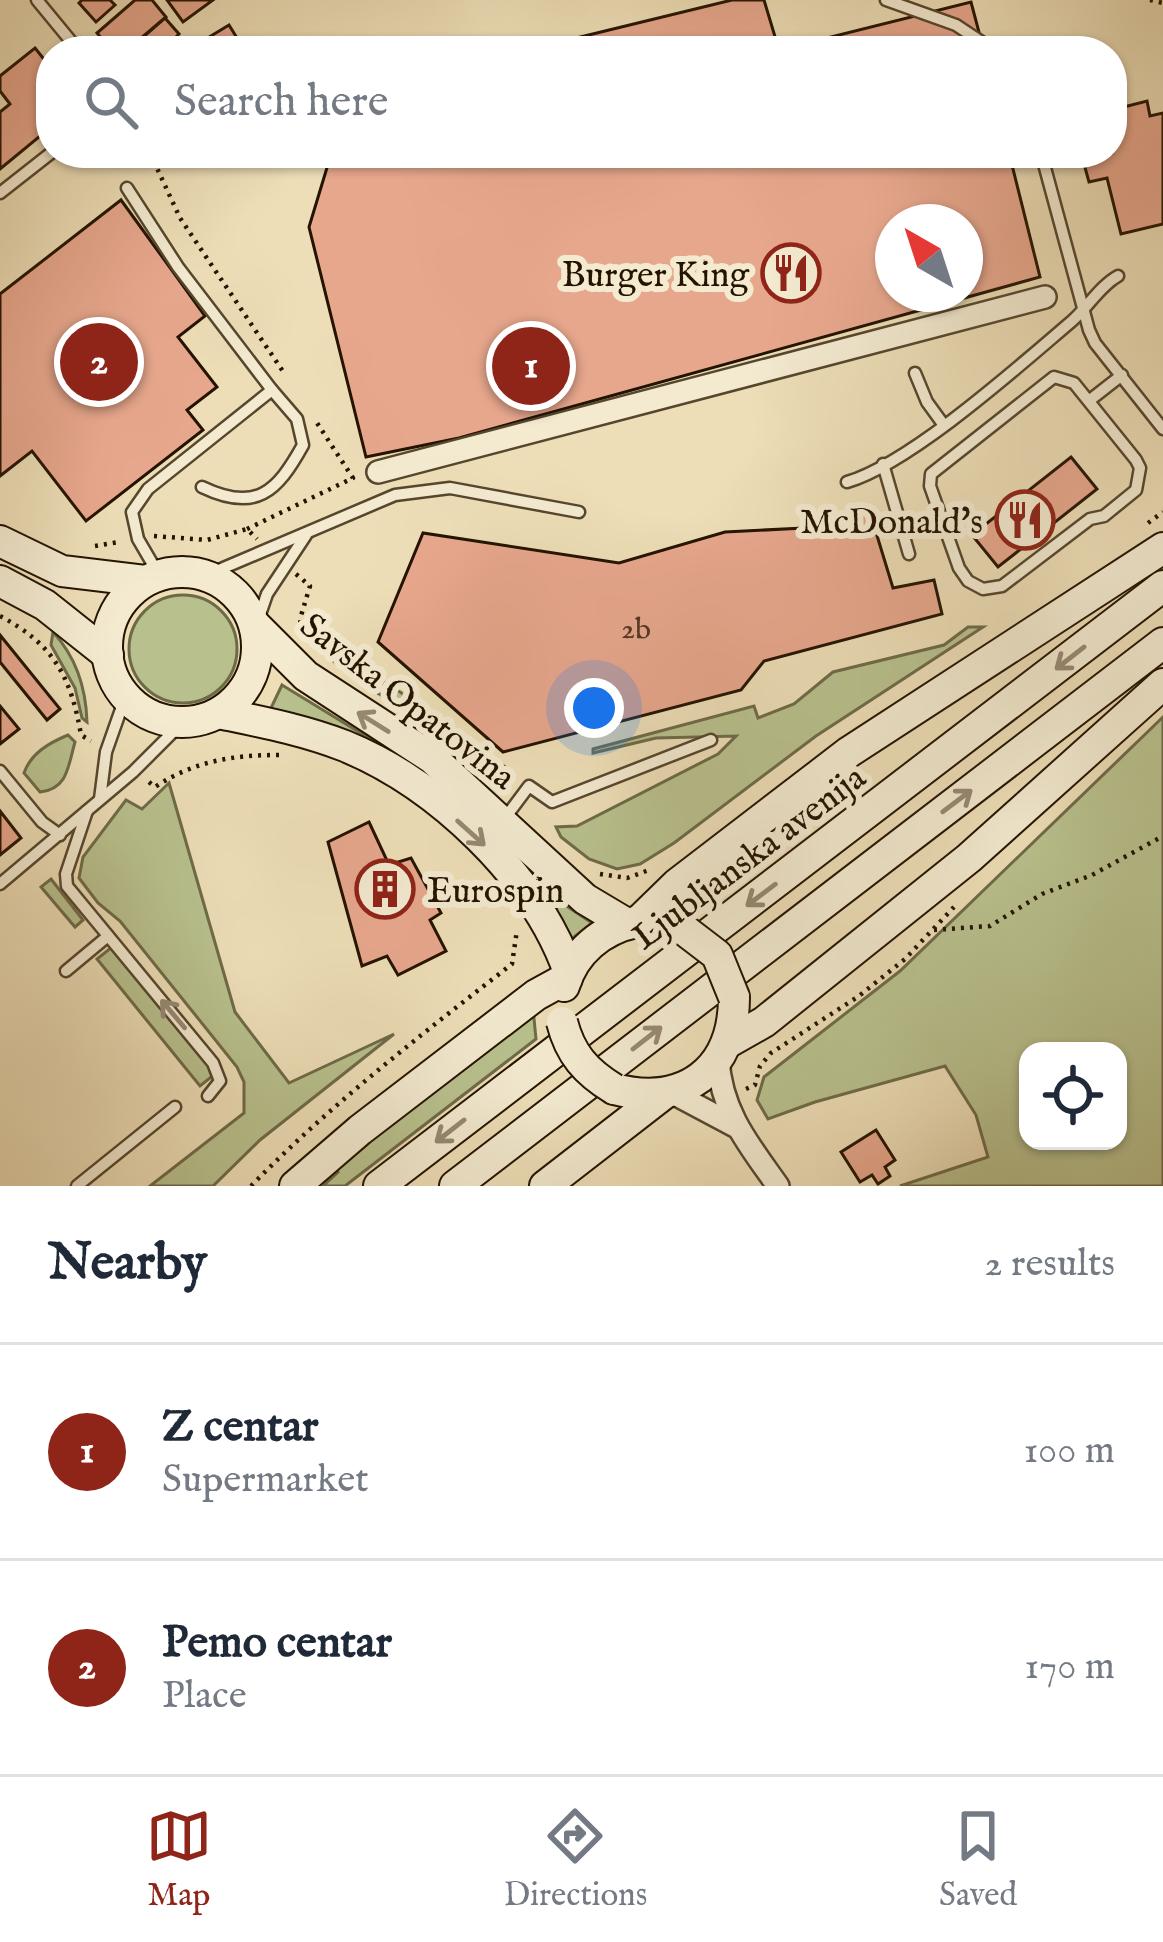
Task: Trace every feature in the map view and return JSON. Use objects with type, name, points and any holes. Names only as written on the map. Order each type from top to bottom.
[{"type":"main road","points":[[0,541],[62,571],[152,578],[183,571],[207,575],[229,586],[256,626],[258,651],[253,676],[239,698],[219,713],[169,722],[125,698],[114,680],[108,655],[112,616],[126,596],[152,578]]},
{"type":"main road","points":[[295,1186],[360,1130],[568,975],[597,938],[632,923],[849,752],[1163,548]]},
{"type":"main road","points":[[0,581],[45,604],[108,655]]},
{"type":"main road","name":"Ljubljanska avenija","points":[[379,1186],[1163,586]]},
{"type":"main road","name":"Savska Opatovina","points":[[256,626],[305,676],[432,758],[585,899],[632,923]]},
{"type":"main road","points":[[454,1186],[1163,643]]},
{"type":"main road","points":[[545,1186],[668,1093],[705,1073],[723,1051],[969,858],[1163,684]]},
{"type":"main road","name":"Savska Opatovina","points":[[219,713],[388,768],[502,861],[537,904],[568,975]]},
{"type":"main road","points":[[632,923],[683,928],[717,956],[734,997],[734,1020],[723,1051]]},
{"type":"main road","points":[[568,975],[561,999],[562,1022],[583,1066],[614,1089],[638,1095],[668,1093]]},
{"type":"street","points":[[378,472],[1045,297]]},
{"type":"street","points":[[723,1051],[723,1096],[735,1126],[778,1186]]},
{"type":"street","points":[[668,1093],[735,1126]]},
{"type":"lane","points":[[37,0],[67,36]]},
{"type":"lane","points":[[886,0],[956,25],[972,36]]},
{"type":"lane","points":[[0,193],[36,165]]},
{"type":"lane","points":[[1045,168],[1095,343],[1163,429]]},
{"type":"lane","points":[[127,188],[178,267],[297,419],[303,445],[284,479],[260,497],[224,498],[202,488]]},
{"type":"lane","points":[[847,482],[943,424],[1083,311],[1118,276]]},
{"type":"lane","points":[[915,373],[943,424]]},
{"type":"lane","points":[[1090,400],[1122,375]]},
{"type":"lane","points":[[1054,377],[1074,382],[1090,400],[1140,468],[1136,490],[1002,586],[983,589],[968,581],[958,568],[928,481],[934,468],[1054,377]]},
{"type":"lane","points":[[152,578],[132,512],[148,489],[272,390]]},
{"type":"lane","points":[[883,464],[909,554]]},
{"type":"lane","points":[[207,575],[375,501],[449,488],[579,512]]},
{"type":"lane","points":[[256,626],[267,594],[308,532]]},
{"type":"lane","points":[[100,800],[106,752],[125,698]]},
{"type":"lane","points":[[0,884],[183,722]]},
{"type":"lane","points":[[502,821],[529,786],[551,802],[711,740]]},
{"type":"lane","points":[[0,771],[41,822],[60,835]]},
{"type":"lane","points":[[87,811],[66,874],[68,886],[213,1063],[220,1082],[208,1096]]},
{"type":"lane","points":[[66,970],[108,936]]},
{"type":"lane","points":[[77,1186],[176,1107]]},
{"type":"path","points":[[1150,0],[1163,3]]},
{"type":"path","points":[[160,536],[207,540],[247,529],[253,535]]},
{"type":"path","points":[[0,616],[32,633],[53,655],[76,702],[81,735],[86,738]]},
{"type":"path","points":[[146,780],[155,787],[216,759],[306,743]]},
{"type":"path","points":[[930,930],[990,926],[1042,894],[1092,875],[1163,836]]},
{"type":"path","points":[[251,1186],[388,1061],[515,967],[515,921]]},
{"type":"path","points":[[742,1091],[755,1084],[760,1066],[771,1054],[859,996]]},
{"type":"green space","points":[[183,595],[204,599],[222,610],[233,628],[237,649],[233,670],[222,688],[204,699],[183,703],[162,699],[144,688],[133,670],[129,649],[133,628],[144,610],[162,599]]},
{"type":"green space","points":[[968,627],[983,627],[816,736],[640,864],[617,869],[589,859],[561,837],[556,827],[577,826],[718,754],[736,736],[656,738],[593,753],[593,749],[754,706],[758,718],[794,704],[833,672],[944,645]]},
{"type":"green space","points":[[53,632],[78,673],[87,722],[51,645]]},
{"type":"green space","points":[[311,635],[450,724],[509,770],[486,765],[441,732],[445,724],[420,709],[415,714],[358,681]]},
{"type":"green space","points":[[282,685],[431,776],[545,882],[539,888],[317,723],[270,710]]},
{"type":"green space","points":[[1163,717],[1163,1186],[900,1186],[988,1157],[976,1115],[945,1066],[768,1119],[757,1100],[764,1077],[900,971]]},
{"type":"green space","points":[[68,735],[75,742],[65,775],[56,786],[40,792],[24,773],[27,766],[42,750]]},
{"type":"green space","points":[[169,783],[235,1012],[289,1083],[394,1034],[260,1140],[213,1186],[150,1186],[244,1113],[244,1082],[237,1067],[120,921],[79,878],[83,857],[126,800],[142,809]]},
{"type":"green space","points":[[51,879],[83,920],[75,927],[41,887]]},
{"type":"green space","points":[[562,903],[592,923],[569,941],[554,910]]},
{"type":"green space","points":[[112,947],[215,1074],[200,1086],[97,959]]},
{"type":"green space","points":[[533,1008],[536,1039],[345,1186],[323,1186],[338,1172],[333,1166]]},
{"type":"building","points":[[110,0],[115,5],[96,22],[79,3]]},
{"type":"building","points":[[135,0],[152,0],[166,17],[144,36],[97,33]]},
{"type":"building","points":[[167,0],[213,0],[183,22]]},
{"type":"building","points":[[732,0],[764,0],[775,36],[584,36]]},
{"type":"building","points":[[971,2],[980,36],[835,36]]},
{"type":"building","points":[[165,18],[179,34],[177,36],[144,36]]},
{"type":"building","points":[[229,25],[236,36],[211,36]]},
{"type":"building","points":[[36,49],[36,139],[0,169],[0,112],[10,104],[0,91],[0,76]]},
{"type":"building","points":[[1147,101],[1150,116],[1163,113],[1163,224],[1121,234],[1107,178],[1089,182],[1085,168],[1127,168],[1127,106]]},
{"type":"building","points":[[327,168],[1013,168],[1040,277],[983,293],[983,204],[875,204],[875,312],[914,312],[459,438],[366,457],[309,227]]},
{"type":"building","points":[[121,200],[205,316],[178,337],[217,387],[187,410],[203,430],[86,521],[32,451],[0,476],[0,294]]},
{"type":"building","name":"McDonald's","points":[[1071,457],[1097,489],[998,567],[972,535]]},
{"type":"building","points":[[868,506],[893,588],[934,580],[942,614],[764,661],[741,690],[503,752],[378,642],[423,533],[619,563],[725,532],[804,528]]},
{"type":"building","points":[[0,635],[60,709],[47,720],[0,662]]},
{"type":"building","points":[[0,706],[19,729],[0,744]]},
{"type":"building","points":[[0,811],[21,838],[0,855]]},
{"type":"building","name":"Eurospin","points":[[369,822],[389,865],[411,858],[441,913],[430,920],[446,951],[398,975],[387,956],[362,966],[328,842]]},
{"type":"building","points":[[876,1130],[895,1160],[885,1167],[890,1176],[878,1184],[872,1175],[860,1182],[841,1152]]},
{"type":"place","name":"Burger King","points":[[791,273]]},
{"type":"place","name":"Pemo centar","points":[[99,362]]},
{"type":"place","name":"Z centar","points":[[531,366]]},
{"type":"place","name":"McDonald's","points":[[1025,520]]},
{"type":"place","name":"Eurospin","points":[[385,889]]}]
